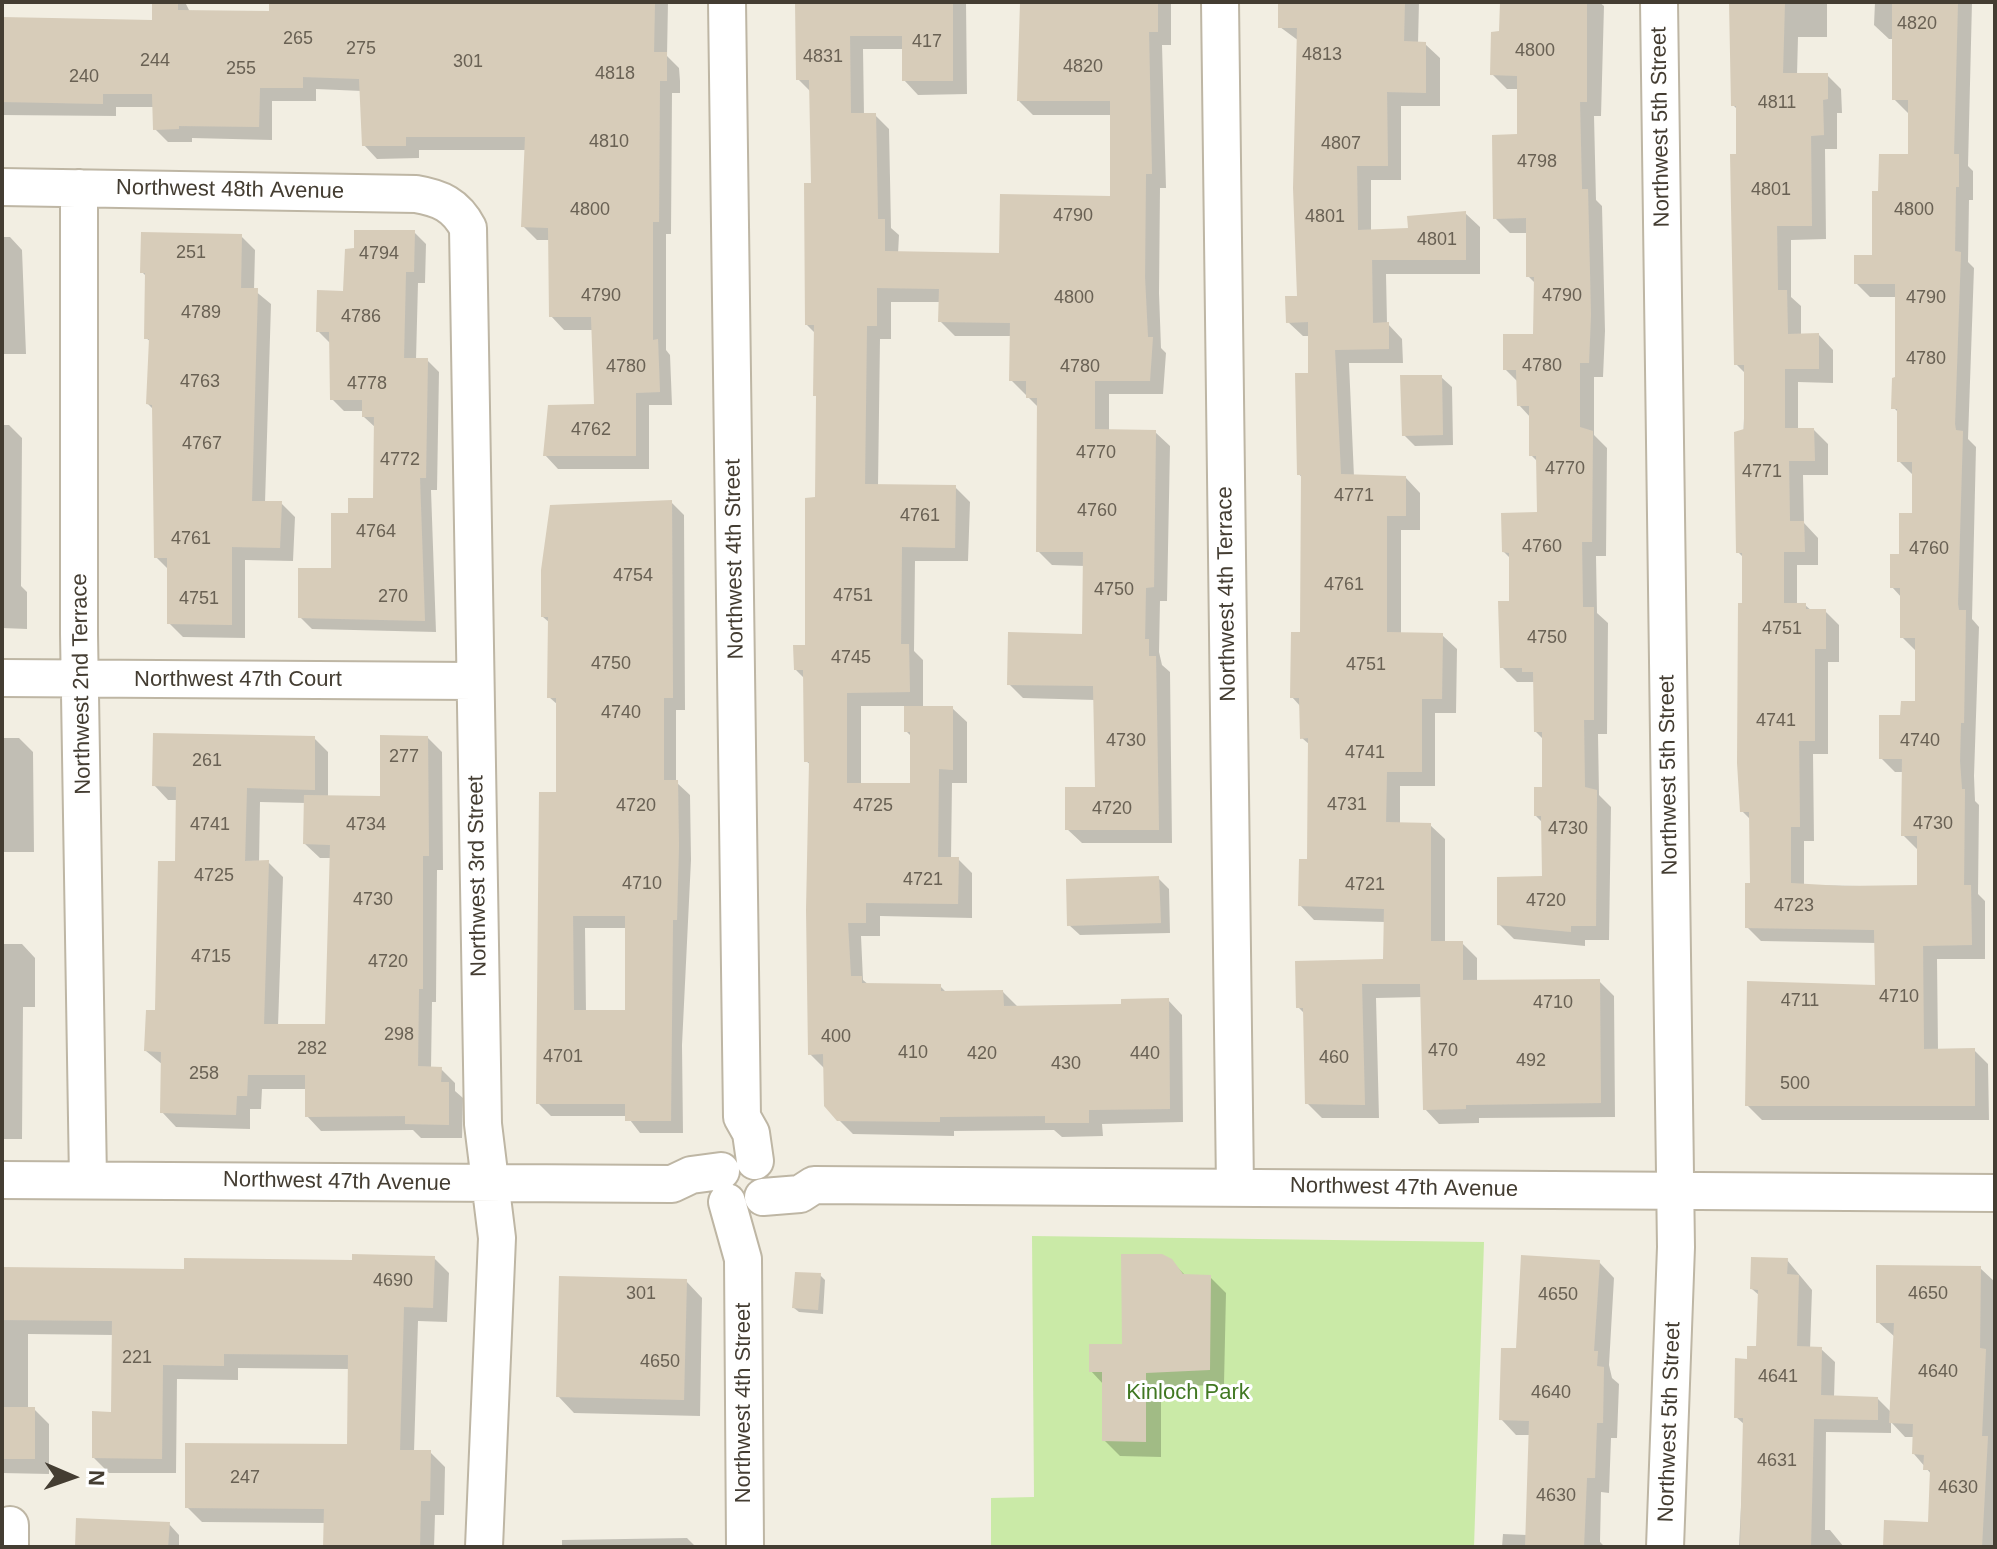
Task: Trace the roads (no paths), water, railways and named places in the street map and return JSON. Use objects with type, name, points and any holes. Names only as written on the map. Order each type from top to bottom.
[{"type":"street","name":"Northwest 4th Street","points":[[727,2],[742,1117],[734,1127],[741,1183],[759,1224],[743,1259],[745,1547]]},
{"type":"street","name":"Northwest 4th Terrace","points":[[1220,2],[1235,1187]]},
{"type":"street","name":"Northwest 5th Street","points":[[1659,2],[1675,1192],[1665,1547]]},
{"type":"street","name":"Northwest 48th Avenue","points":[[2,187],[416,194],[444,201],[455,209]]},
{"type":"street","name":"Northwest 2nd Terrace","points":[[79,188],[88,1179]]},
{"type":"street","name":"Northwest 3rd Street","points":[[455,209],[468,228],[471,241],[474,681],[483,1124],[497,1258],[484,1547]]},
{"type":"street","name":"Northwest 47th Court","points":[[2,678],[474,681]]},
{"type":"street","name":"Northwest 47th Avenue","points":[[2,1180],[672,1184],[701,1197],[787,1170],[814,1185],[1995,1193]]},
{"type":"park label","name":"Kinloch Park","points":[[1188,1393]]}]
